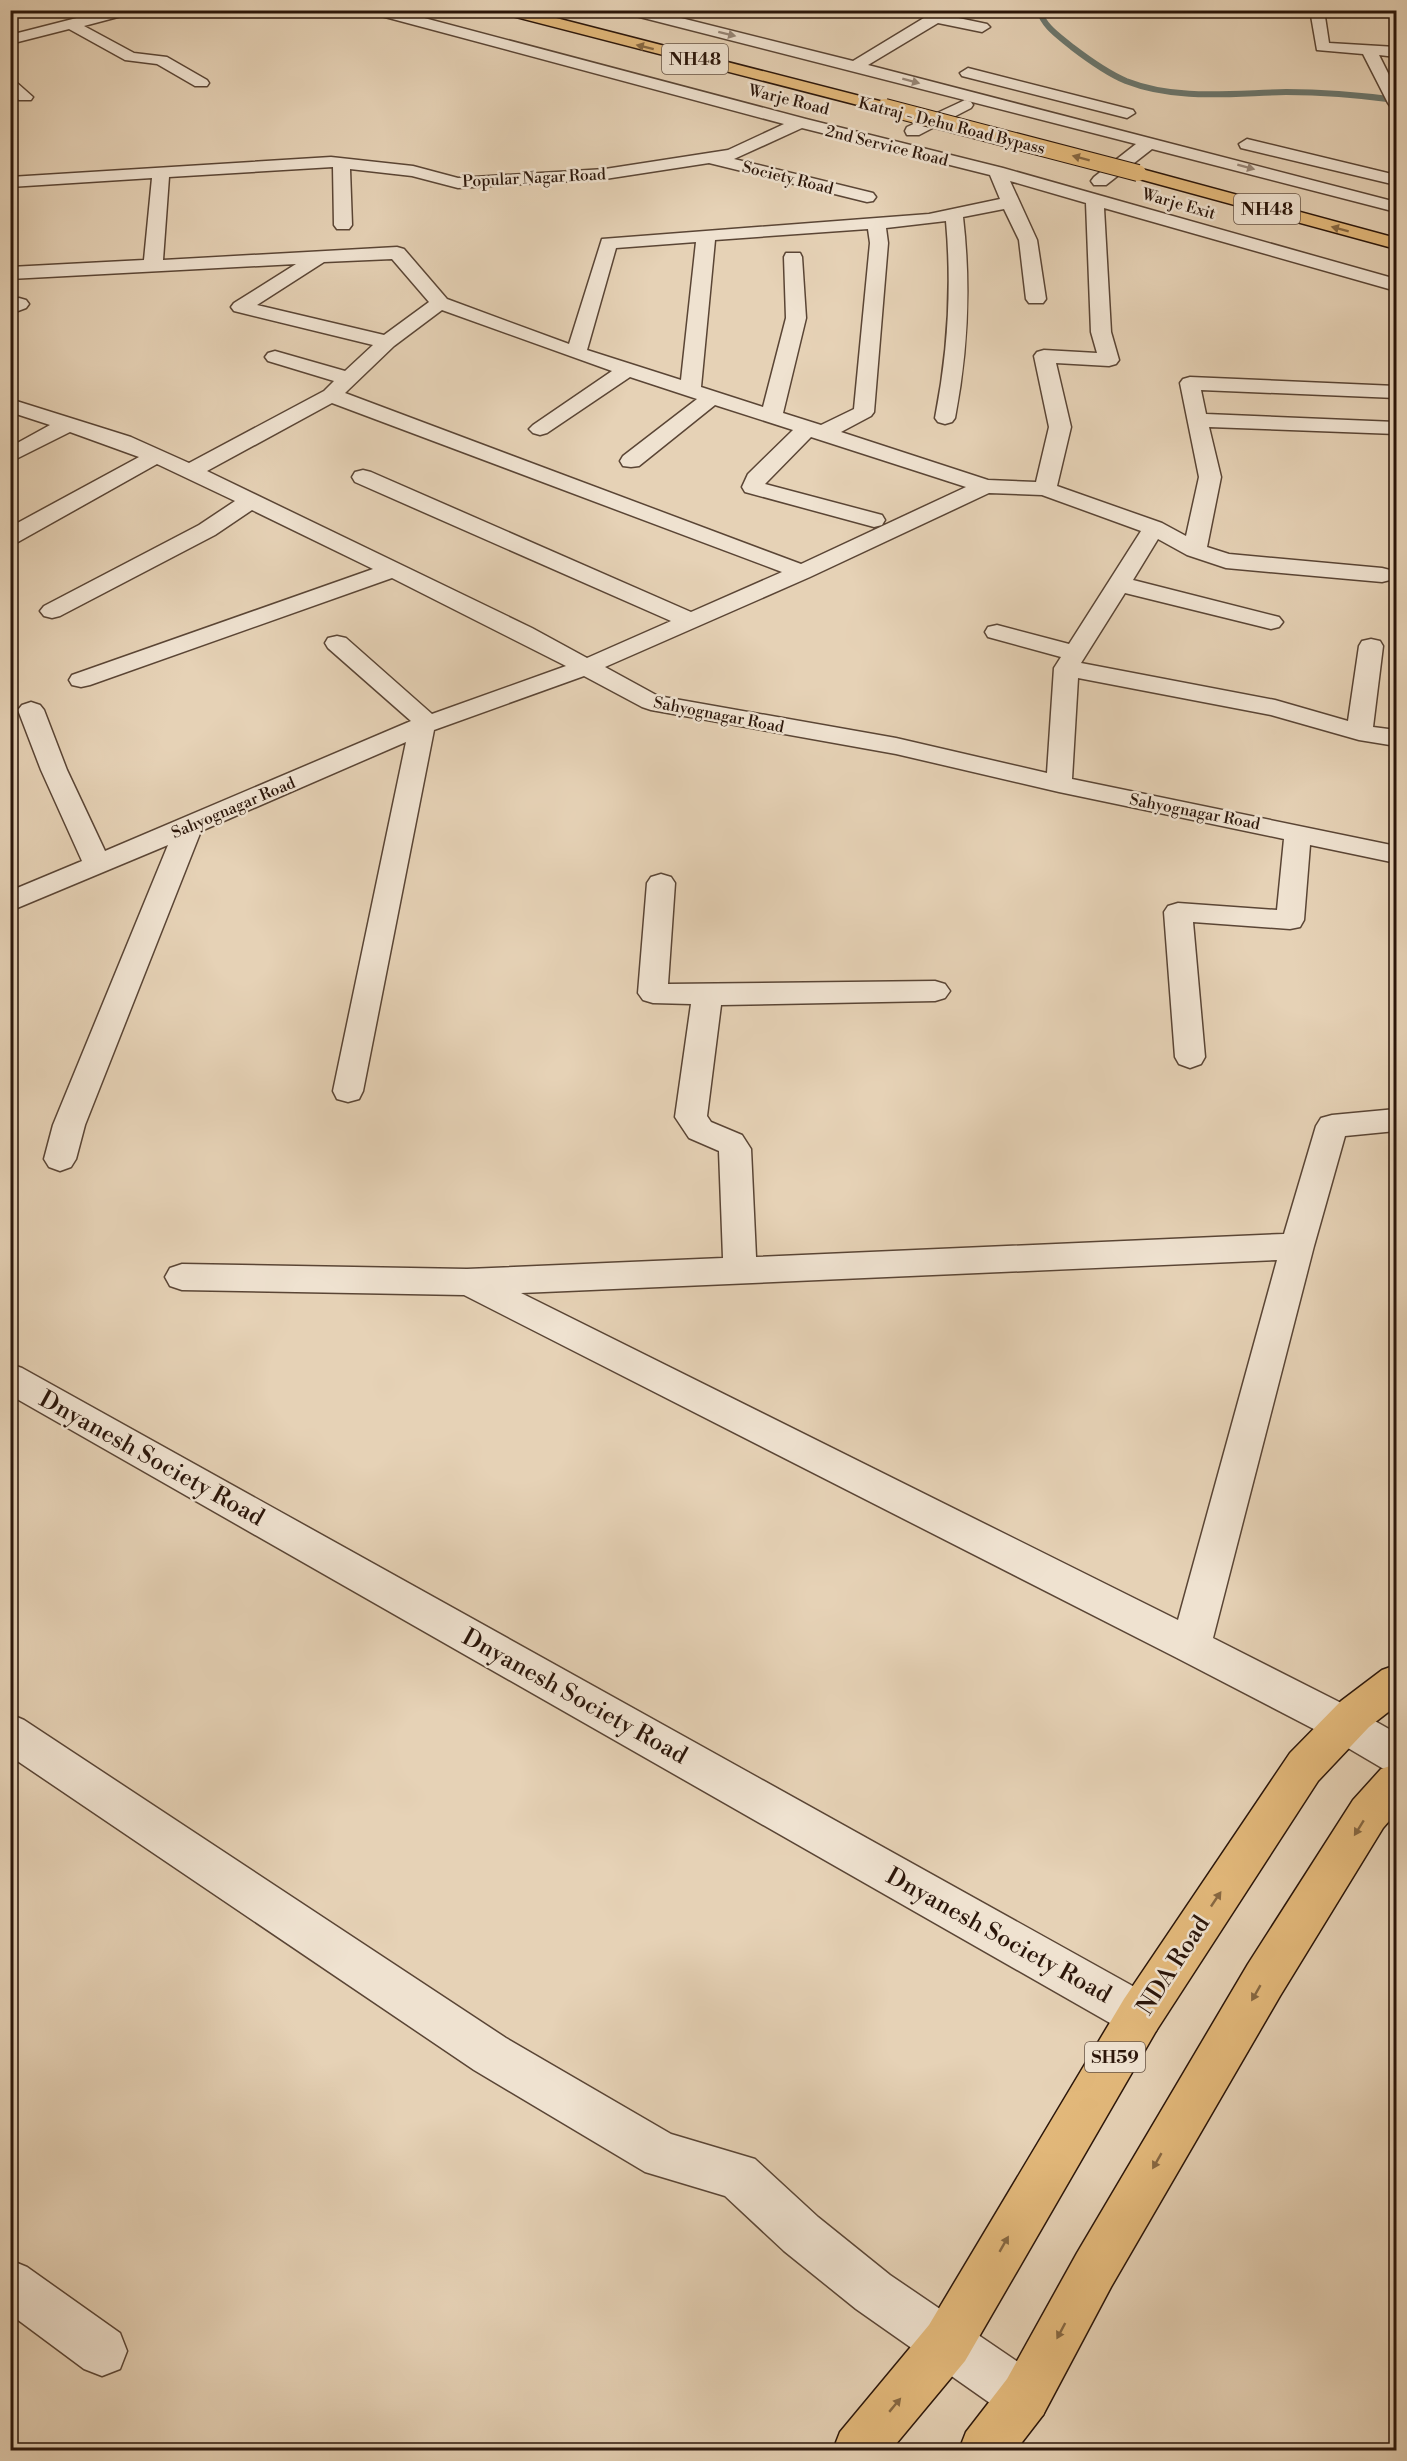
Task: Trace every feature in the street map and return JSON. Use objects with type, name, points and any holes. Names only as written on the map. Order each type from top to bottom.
[{"type":"main road","name":"Katraj - Dehu Road Bypass","points":[[505,10],[1138,173],[1396,244]]},
{"type":"main road","name":"Katraj - Dehu Road Bypass","points":[[569,10],[1396,227]]},
{"type":"main road","name":"NDA Road","points":[[858,2451],[947,2343],[1140,2015],[1304,1767],[1355,1714],[1396,1683]]},
{"type":"main road","points":[[984,2451],[1025,2397],[1094,2270],[1264,1980],[1368,1814],[1396,1783]]},
{"type":"street","points":[[10,31],[94,10],[110,16]]},
{"type":"street","points":[[10,40],[74,26],[128,10]]},
{"type":"street","name":"2nd Service Road","points":[[375,10],[800,123],[1002,165],[1097,191],[1396,285]]},
{"type":"street","points":[[629,10],[855,66],[1396,207]]},
{"type":"street","points":[[1317,10],[1322,47],[1396,52]]},
{"type":"street","points":[[855,66],[943,14],[982,27]]},
{"type":"street","points":[[74,26],[130,57],[161,60],[201,83]]},
{"type":"street","points":[[859,46],[905,57]]},
{"type":"street","points":[[1368,51],[1393,98]]},
{"type":"street","points":[[951,69],[1145,118]]},
{"type":"street","points":[[10,85],[25,97]]},
{"type":"street","points":[[978,99],[908,130],[1002,165],[1021,166],[1079,125]]},
{"type":"street","points":[[1002,165],[1054,119]]},
{"type":"street","name":"Popular Nagar Road","points":[[10,182],[331,162],[413,171],[458,183],[605,174],[732,154],[800,123]]},
{"type":"street","points":[[1234,140],[1396,180]]},
{"type":"street","points":[[1045,489],[1060,427],[1044,356],[1109,360],[1101,332],[1097,191],[1149,142]]},
{"type":"street","name":"Society Road","points":[[709,157],[867,197]]},
{"type":"street","points":[[1029,161],[1097,191]]},
{"type":"street","points":[[341,163],[343,225]]},
{"type":"street","points":[[1002,165],[1010,202],[1028,240],[1036,299]]},
{"type":"street","points":[[153,265],[160,172]]},
{"type":"street","name":"Warje Exit","points":[[1097,191],[1123,187]]},
{"type":"street","points":[[576,353],[608,243],[929,219],[1010,202]]},
{"type":"street","points":[[945,418],[956,356],[959,315],[959,260],[954,214]]},
{"type":"street","points":[[874,520],[753,487],[756,479],[814,432],[864,412],[879,243],[876,223]]},
{"type":"street","points":[[690,391],[706,235]]},
{"type":"street","points":[[10,273],[397,253],[440,303],[576,353],[771,418],[986,486],[1045,489],[1154,528],[1195,550],[1226,561],[1382,575]]},
{"type":"street","points":[[319,257],[241,307],[387,342]]},
{"type":"street","points":[[771,418],[796,318],[794,257]]},
{"type":"street","points":[[190,471],[331,395],[387,342],[440,303]]},
{"type":"street","points":[[274,357],[347,378]]},
{"type":"street","points":[[540,429],[627,370]]},
{"type":"street","points":[[1343,372],[1396,374]]},
{"type":"street","points":[[1195,550],[1209,477],[1187,375],[1396,392]]},
{"type":"street","points":[[331,395],[802,572]]},
{"type":"street","points":[[631,461],[711,398]]},
{"type":"street","points":[[10,405],[123,442],[190,471],[524,633],[586,667],[802,572],[986,486]]},
{"type":"street","points":[[1197,420],[1396,428]]},
{"type":"street","points":[[10,456],[68,424]]},
{"type":"street","points":[[10,537],[156,456]]},
{"type":"street","points":[[363,477],[690,621]]},
{"type":"street","points":[[52,611],[207,530],[252,501]]},
{"type":"street","points":[[1059,784],[1070,660],[1154,528]]},
{"type":"street","points":[[81,680],[393,570]]},
{"type":"street","points":[[1119,584],[1271,622]]},
{"type":"street","points":[[997,632],[1070,660],[1275,708],[1359,732],[1396,738]]},
{"type":"street","points":[[337,643],[425,725],[348,1091]]},
{"type":"street","points":[[1359,732],[1371,646]]},
{"type":"street","name":"Sahyognagar Road","points":[[10,902],[425,725],[586,667],[651,702],[896,746],[1059,784],[1396,854]]},
{"type":"street","points":[[32,710],[54,770],[97,864]]},
{"type":"street","points":[[60,1159],[69,1125],[189,826]]},
{"type":"street","points":[[1190,1057],[1178,912],[1290,920],[1298,832]]},
{"type":"street","points":[[661,883],[652,993],[707,995],[936,991]]},
{"type":"street","points":[[707,995],[691,1117],[700,1130],[731,1143],[735,1149],[740,1271]]},
{"type":"street","points":[[1191,1646],[1297,1246],[1332,1126],[1396,1120]]},
{"type":"street","points":[[182,1278],[467,1282],[1297,1246]]},
{"type":"street","points":[[467,1282],[1191,1646],[1345,1725],[1396,1755]]},
{"type":"street","name":"Dnyanesh Society Road","points":[[10,1378],[1140,2015]]},
{"type":"street","points":[[10,1732],[490,2054],[662,2155],[738,2175],[801,2234],[873,2292],[1025,2397]]},
{"type":"street","points":[[10,2284],[102,2351]]},
{"type":"waterway","points":[[1039,10],[1052,31],[1085,57],[1119,78],[1145,87],[1185,94],[1286,92],[1355,95],[1396,100]]}]
